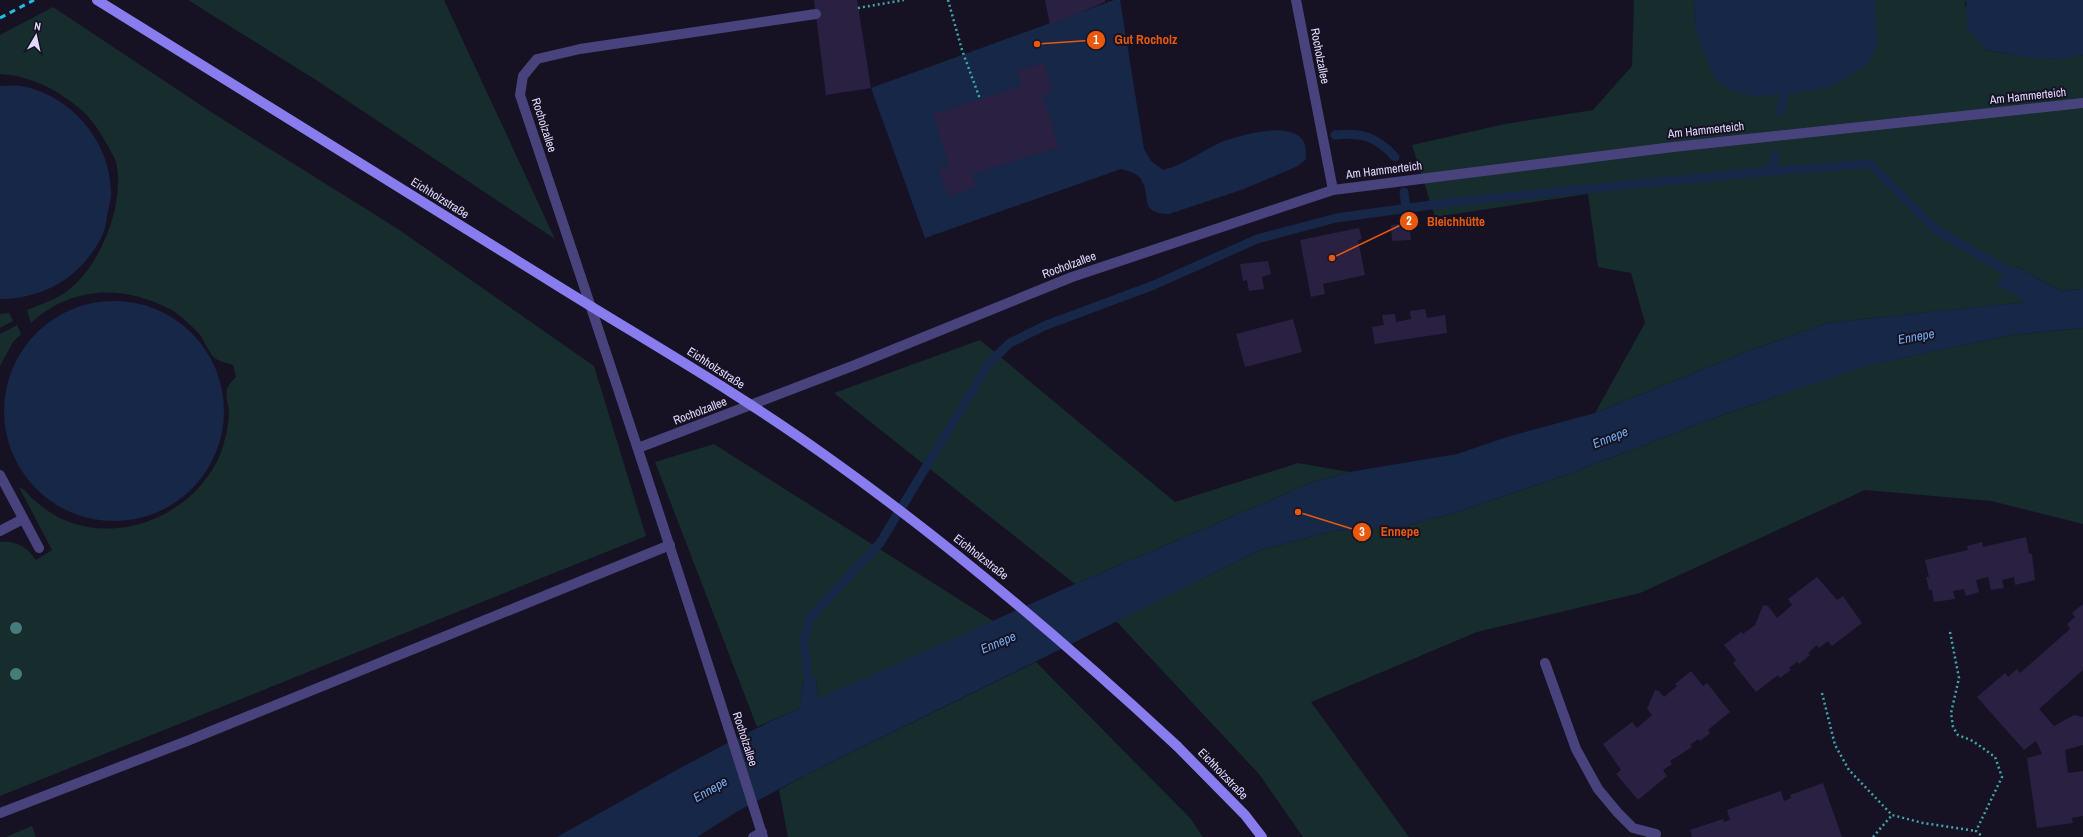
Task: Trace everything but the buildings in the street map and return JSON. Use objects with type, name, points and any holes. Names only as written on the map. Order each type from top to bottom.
[{"type":"main road","name":"Eichholzstraße","points":[[97,0],[579,300],[700,372],[825,454],[929,533],[1017,603],[1070,648],[1178,746],[1244,815],[1262,837]]},
{"type":"street","name":"Rocholzallee","points":[[638,448],[855,365],[1072,277],[1332,190],[1296,0]]},
{"type":"street","name":"Rocholzallee","points":[[753,837],[763,834],[696,632],[670,545],[520,95],[523,76],[537,59],[580,49],[816,14]]},
{"type":"street","name":"Am Hammerteich","points":[[1332,190],[1673,147],[2083,103]]},
{"type":"street","points":[[0,475],[40,548]]},
{"type":"street","points":[[0,531],[23,518]]},
{"type":"street","points":[[0,813],[194,738],[670,545]]},
{"type":"street","points":[[1545,663],[1576,749],[1598,789],[1633,828],[1656,834]]},
{"type":"path","points":[[858,8],[904,0]]},
{"type":"path","points":[[948,0],[962,50],[980,99]]},
{"type":"path","points":[[1950,632],[1959,678],[1952,713],[1953,727],[1958,735],[1973,741],[1995,757],[2002,777],[1976,831]]},
{"type":"path","points":[[1822,694],[1835,745],[1849,770],[1892,815],[1923,823],[1976,831],[1983,837]]},
{"type":"path","points":[[1873,837],[1892,815]]},
{"type":"green space","points":[[188,0],[444,0],[555,239],[316,80]]},
{"type":"green space","points":[[1634,0],[1694,0],[1695,28],[1875,14],[1875,0],[1966,0],[1965,5],[1986,50],[2022,56],[2047,58],[2083,55],[2083,289],[2061,291],[2016,266],[2027,302],[1826,323],[1746,352],[1595,413],[1645,323],[1631,273],[1598,267],[1588,194],[1435,217],[1412,145],[1505,124],[1593,110],[1632,66]]},
{"type":"green space","points":[[53,7],[211,112],[398,229],[594,366],[646,536],[0,796],[0,542],[11,542],[21,545],[29,551],[36,560],[52,550],[19,487],[41,506],[55,515],[62,519],[85,526],[108,529],[132,526],[154,519],[175,508],[193,493],[208,476],[220,455],[224,444],[229,416],[226,391],[228,386],[236,377],[233,365],[216,359],[210,352],[201,336],[179,315],[161,305],[134,295],[102,293],[87,294],[72,298],[44,312],[31,323],[27,310],[63,294],[88,270],[107,235],[117,197],[118,179],[115,160],[108,146],[86,114],[67,99],[44,85],[18,76],[0,74],[0,35]]},
{"type":"green space","points":[[9,313],[13,321],[0,328],[0,314]]},
{"type":"green space","points":[[17,325],[21,334],[13,342],[0,366],[0,334]]},
{"type":"green space","points":[[2083,328],[2083,524],[1991,501],[1865,490],[1640,593],[1477,632],[1311,702],[1409,837],[1303,837],[1259,774],[1116,621],[1261,550],[1333,531],[1406,526],[1467,509],[1574,472],[1725,414],[1868,365],[2012,335]]},
{"type":"green space","points":[[980,340],[1175,502],[1298,463],[1349,472],[1313,482],[1075,584],[834,393]]},
{"type":"green space","points":[[714,444],[993,621],[818,700],[816,677],[803,681],[800,708],[757,727],[655,462]]},
{"type":"green space","points":[[1036,662],[1190,818],[1203,837],[788,837],[779,790],[808,774]]},
{"type":"green space","points":[[32,826],[36,837],[6,837]]},
{"type":"water","points":[[1114,0],[1120,0],[1144,149],[1151,161],[1163,170],[1187,161],[1224,141],[1252,133],[1275,130],[1294,133],[1301,138],[1305,145],[1306,159],[1298,166],[1244,189],[1169,214],[1159,213],[1149,207],[1144,185],[1141,179],[1129,171],[1121,169],[925,238],[871,88]]},
{"type":"water","points":[[1694,0],[1875,0],[1877,44],[1869,63],[1832,87],[1784,95],[1751,96],[1730,90],[1714,78],[1695,28]]},
{"type":"water","points":[[1966,0],[2083,0],[2083,55],[2064,59],[2031,58],[1986,50],[1967,28]]},
{"type":"water","points":[[0,86],[21,86],[39,91],[56,99],[71,110],[84,123],[95,138],[104,155],[109,173],[111,198],[103,233],[94,250],[73,274],[47,290],[32,295],[0,299]]},
{"type":"water","points":[[2016,266],[2061,291],[2083,289],[2083,328],[2012,335],[1869,365],[1725,414],[1574,472],[1467,509],[1406,526],[1333,531],[1261,550],[808,774],[738,811],[697,837],[557,837],[707,753],[800,708],[803,681],[816,677],[818,699],[1075,584],[1313,482],[1349,472],[1457,454],[1507,437],[1595,413],[1746,352],[1826,323],[2026,302],[1995,283]]},
{"type":"water","points":[[114,301],[135,303],[166,314],[192,333],[211,359],[222,390],[224,411],[222,432],[211,463],[192,489],[166,508],[135,519],[114,521],[93,519],[62,508],[36,489],[17,463],[6,432],[4,411],[6,390],[17,359],[36,333],[62,314],[93,303]]},
{"type":"waterway","points":[[1781,112],[1784,95]]},
{"type":"waterway","points":[[1335,135],[1353,134],[1368,137],[1382,145],[1395,157]]},
{"type":"waterway","points":[[1771,171],[1775,156]]},
{"type":"waterway","points":[[809,690],[804,639],[810,618],[880,543],[989,363],[1010,343],[1044,326],[1154,285],[1257,239],[1336,218],[1453,202],[1771,171],[1870,164],[1936,230],[2019,278]]},
{"type":"waterway","points":[[1404,192],[1406,209]]},
{"type":"railway","points":[[0,18],[34,0]]},
{"type":"place","name":"Gut Rocholz","points":[[1037,44]]},
{"type":"place","name":"Bleichhütte","points":[[1332,258]]},
{"type":"place","name":"Ennepe","points":[[1298,512]]}]
